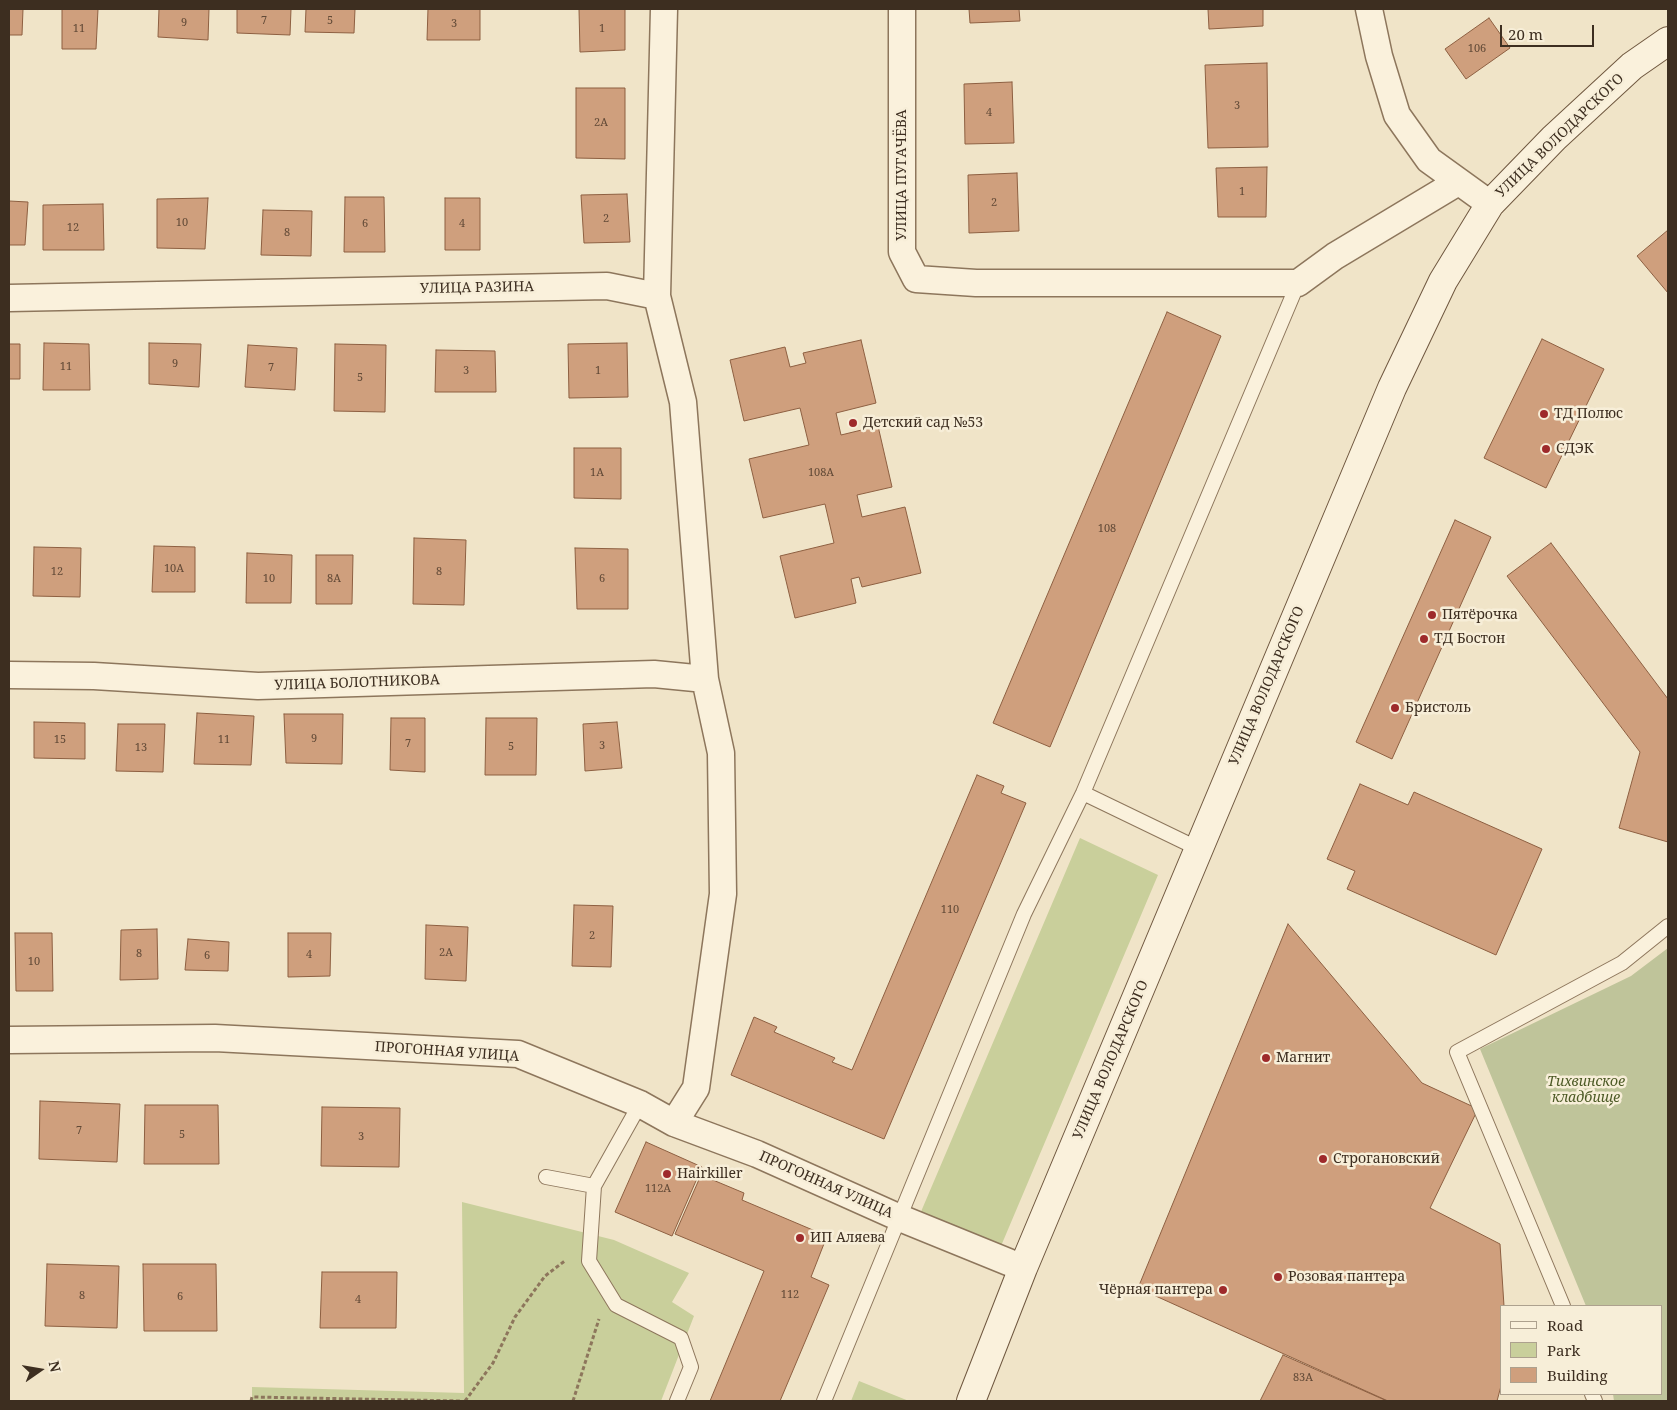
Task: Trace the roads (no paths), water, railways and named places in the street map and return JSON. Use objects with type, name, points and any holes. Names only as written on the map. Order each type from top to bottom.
[{"type":"main road","name":"УЛИЦА ВОЛОДАРСКОГО","points":[[971,1401],[1023,1268],[1392,388],[1443,281],[1490,204],[1554,138],[1632,66],[1668,41]]},
{"type":"street","points":[[664,9],[658,296],[682,402],[705,678],[721,754],[722,894],[696,1088],[674,1123]]},
{"type":"street","name":"УЛИЦА ПУГАЧЁВА","points":[[902,9],[902,252],[916,279],[976,283],[1298,283]]},
{"type":"street","points":[[1369,9],[1379,56],[1397,115],[1429,160],[1490,204]]},
{"type":"street","points":[[1298,283],[1335,256],[1458,182]]},
{"type":"street","name":"УЛИЦА РАЗИНА","points":[[9,298],[607,286],[658,296]]},
{"type":"street","name":"УЛИЦА БОЛОТНИКОВА","points":[[9,675],[94,676],[258,686],[654,674],[705,678]]},
{"type":"street","name":"ПРОГОННАЯ УЛИЦА","points":[[9,1040],[215,1038],[518,1054],[640,1104],[674,1123],[756,1154],[900,1218],[1023,1268]]},
{"type":"lane","points":[[824,1401],[1024,914],[1083,793],[1298,283]]},
{"type":"lane","points":[[1083,793],[1199,849]]},
{"type":"lane","points":[[1563,1305],[1457,1052],[1622,964],[1668,926]]},
{"type":"lane","points":[[640,1104],[594,1186],[589,1261],[616,1305],[681,1338],[691,1367],[677,1401]]},
{"type":"lane","points":[[546,1177],[594,1186]]},
{"type":"place","name":"ТД Полюс","points":[[1544,414]]},
{"type":"place","name":"Детский сад №53","points":[[853,423]]},
{"type":"place","name":"СДЭК","points":[[1546,449]]},
{"type":"place","name":"Пятёрочка","points":[[1432,615]]},
{"type":"place","name":"ТД Бостон","points":[[1424,639]]},
{"type":"place","name":"Бристоль","points":[[1395,708]]},
{"type":"place","name":"Магнит","points":[[1266,1058]]},
{"type":"place","name":"Строгановский","points":[[1323,1159]]},
{"type":"place","name":"Hairkiller","points":[[667,1174]]},
{"type":"place","name":"ИП Аляева","points":[[800,1238]]},
{"type":"place","name":"Розовая пантера","points":[[1278,1277]]},
{"type":"place","name":"Чёрная пантера","points":[[1223,1290]]},
{"type":"park label","name":"Тихвинское кладбище","points":[[1586,1090]]}]
